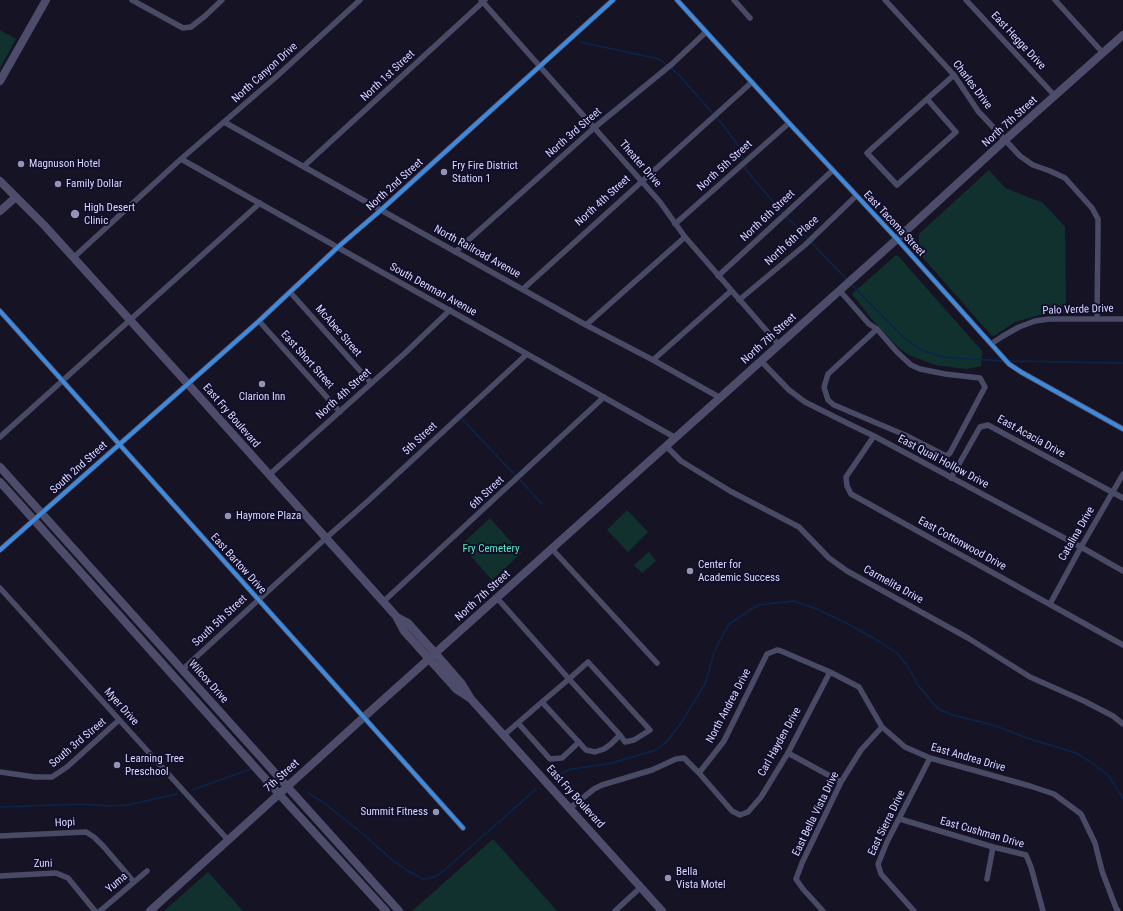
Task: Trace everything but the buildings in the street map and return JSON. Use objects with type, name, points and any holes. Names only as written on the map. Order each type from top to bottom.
[{"type":"main road","points":[[0,81],[46,0]]},
{"type":"main road","name":"North 7th Street","points":[[432,656],[840,291],[1005,140],[1123,35]]},
{"type":"main road","name":"East Fry Boulevard","points":[[0,181],[73,258],[187,383],[396,616],[404,631],[432,656],[457,690],[471,698],[662,911]]},
{"type":"main road","points":[[0,211],[16,197]]},
{"type":"main road","name":"Wilcox Drive","points":[[0,467],[399,911]]},
{"type":"main road","name":"Wilcox Drive","points":[[0,482],[279,794],[386,911]]},
{"type":"main road","name":"7th Street","points":[[150,911],[432,656]]},
{"type":"street","points":[[132,0],[182,28],[191,27],[222,0]]},
{"type":"street","name":"North Canyon Drive","points":[[73,258],[181,159],[360,0]]},
{"type":"street","name":"North 2nd Street","points":[[187,383],[259,321],[338,247],[381,210],[613,0]]},
{"type":"street","name":"East Tacoma Street","points":[[677,0],[897,239],[1009,364],[1123,428]]},
{"type":"street","points":[[734,0],[750,18]]},
{"type":"street","name":"Charles Drive","points":[[885,0],[954,75],[978,111],[1020,156],[1033,165],[1065,178],[1092,208],[1098,219],[1097,318]]},
{"type":"street","name":"East Hegge Drive","points":[[966,0],[1055,96]]},
{"type":"street","points":[[1055,0],[1103,53]]},
{"type":"street","name":"Theater Drive","points":[[483,1],[660,202],[685,237],[778,345]]},
{"type":"street","name":"North 1st Street","points":[[304,166],[483,1]]},
{"type":"street","name":"North 3rd Street","points":[[455,252],[595,127],[672,64],[706,32]]},
{"type":"street","points":[[927,99],[956,132],[897,185],[867,153],[927,99],[954,75]]},
{"type":"street","name":"North 4th Street","points":[[523,289],[641,180],[752,82]]},
{"type":"street","name":"North Railroad Avenue","points":[[224,122],[586,325],[653,360],[717,396],[719,399]]},
{"type":"street","name":"North 5th Street","points":[[675,224],[789,123]]},
{"type":"street","name":"South Denman Avenue","points":[[181,159],[676,438]]},
{"type":"street","name":"North 6th Street","points":[[718,276],[833,170]]},
{"type":"street","name":"North 6th Place","points":[[739,300],[805,245],[856,196]]},
{"type":"street","points":[[0,437],[260,203]]},
{"type":"street","points":[[586,325],[685,237]]},
{"type":"street","points":[[653,360],[731,291]]},
{"type":"street","points":[[840,291],[869,324],[877,329],[911,365],[920,369],[946,374],[980,378],[985,387],[950,453],[946,456],[905,435],[834,405],[828,400],[824,387],[828,374],[877,329]]},
{"type":"street","name":"McAbee Street","points":[[290,292],[371,383]]},
{"type":"street","name":"North 4th Street","points":[[269,475],[340,412],[450,310]]},
{"type":"street","name":"East Bartow Drive","points":[[0,311],[463,828]]},
{"type":"street","name":"Palo Verde Drive","points":[[991,344],[1019,327],[1035,321],[1049,319],[1123,319]]},
{"type":"street","name":"East Short Street","points":[[259,321],[340,412]]},
{"type":"street","name":"5th Street","points":[[326,538],[368,502],[528,354]]},
{"type":"street","name":"East Quail Hollow Drive","points":[[761,361],[789,390],[805,402],[874,436],[1123,571]]},
{"type":"street","name":"South 2nd Street","points":[[0,550],[187,383]]},
{"type":"street","name":"6th Street","points":[[383,602],[604,397]]},
{"type":"street","points":[[838,419],[844,409]]},
{"type":"street","name":"East Acacia Drive","points":[[952,478],[980,426],[988,425],[1123,498]]},
{"type":"street","name":"East Cottonwood Drive","points":[[874,436],[846,477],[846,486],[851,494],[1123,645]]},
{"type":"street","name":"Carmelita Drive","points":[[666,446],[681,461],[730,491],[799,527],[829,558],[847,571],[968,638],[1030,677],[1084,701],[1113,716],[1123,724]]},
{"type":"street","name":"Catalina Drive","points":[[1050,604],[1123,474]]},
{"type":"street","name":"South 5th Street","points":[[182,670],[326,538]]},
{"type":"street","points":[[552,549],[657,663]]},
{"type":"street","name":"Myer Drive","points":[[0,588],[228,840]]},
{"type":"street","points":[[497,598],[569,679],[620,735],[625,742],[634,740],[650,730],[588,662],[569,679],[504,735]]},
{"type":"street","name":"East Andrea Drive","points":[[777,650],[830,672],[859,687],[882,727],[905,747],[930,758],[1054,794],[1081,814],[1095,843],[1102,871],[1118,911]]},
{"type":"street","name":"North Andrea Drive","points":[[699,773],[724,741],[767,654],[777,650]]},
{"type":"street","name":"Carl Hayden Drive","points":[[699,773],[732,811],[740,815],[748,812],[761,797],[788,753],[830,672]]},
{"type":"street","points":[[542,702],[586,750],[594,752],[604,749],[620,735]]},
{"type":"street","name":"South 3rd Street","points":[[0,772],[35,777],[52,777],[67,767],[120,720]]},
{"type":"street","points":[[518,723],[550,759],[562,758],[579,742]]},
{"type":"street","name":"East Bella Vista Drive","points":[[823,911],[796,879],[802,863],[841,782],[861,750],[882,727]]},
{"type":"street","points":[[788,753],[841,782]]},
{"type":"street","points":[[570,808],[594,789],[602,785],[652,770],[676,759],[684,758],[699,773]]},
{"type":"street","name":"East Sierra Drive","points":[[914,911],[881,874],[878,864],[887,842],[930,758]]},
{"type":"street","name":"East Cushman Drive","points":[[900,819],[993,847],[1026,855],[1043,911]]},
{"type":"street","name":"Hopi","points":[[0,836],[86,832],[94,837],[104,847],[134,882]]},
{"type":"street","points":[[987,879],[993,847]]},
{"type":"street","name":"Yuma","points":[[100,911],[147,871]]},
{"type":"street","name":"Zuni","points":[[0,876],[56,873],[68,878],[95,911]]},
{"type":"street","points":[[615,911],[641,887]]},
{"type":"green space","points":[[0,30],[16,39],[0,68]]},
{"type":"green space","points":[[989,170],[1005,188],[1043,203],[1065,227],[1066,313],[1047,313],[1015,322],[994,336],[991,335],[918,252],[919,234]]},
{"type":"green space","points":[[895,256],[898,256],[982,351],[981,366],[966,369],[936,365],[911,356],[900,349],[875,323],[852,294]]},
{"type":"green space","points":[[627,510],[648,532],[628,552],[607,530]]},
{"type":"green space","name":"Fry Cemetery","points":[[490,518],[521,553],[492,580],[461,545]]},
{"type":"green space","points":[[649,552],[656,561],[642,573],[634,565]]},
{"type":"green space","points":[[493,839],[557,911],[412,911],[435,891]]},
{"type":"green space","points":[[208,872],[243,911],[164,911]]},
{"type":"waterway","points":[[580,42],[659,59],[668,66]]},
{"type":"waterway","points":[[671,68],[723,125],[740,148],[744,161]]},
{"type":"waterway","points":[[745,165],[746,170],[783,213]]},
{"type":"waterway","points":[[786,216],[808,239]]},
{"type":"waterway","points":[[811,242],[847,280]]},
{"type":"waterway","points":[[851,284],[905,339],[922,350],[942,357],[1003,361]]},
{"type":"waterway","points":[[1009,361],[1123,363]]},
{"type":"waterway","points":[[461,418],[516,476]]},
{"type":"waterway","points":[[519,479],[542,504]]},
{"type":"waterway","points":[[558,775],[571,769],[608,764],[656,750],[667,741],[681,723],[705,684],[715,650],[729,624],[758,605],[793,601],[817,609],[848,624],[898,654],[909,668],[917,684],[938,709],[953,715],[993,725],[1027,738],[1076,753],[1108,775],[1123,798]]},
{"type":"waterway","points":[[192,790],[251,769]]},
{"type":"waterway","points":[[308,793],[324,803],[363,834],[392,860],[423,879],[435,877],[448,867],[536,789]]},
{"type":"waterway","points":[[0,807],[81,804],[111,806],[128,805],[177,794]]},
{"type":"cycle path","points":[[0,550],[259,321],[338,247],[381,210],[613,0]]},
{"type":"cycle path","points":[[677,0],[897,239],[1009,364],[1123,429]]},
{"type":"cycle path","points":[[0,311],[463,828]]},
{"type":"place","name":"Magnuson Hotel","points":[[21,164]]},
{"type":"place","name":"Fry Fire District Station 1","points":[[444,172]]},
{"type":"place","name":"Family Dollar","points":[[58,184]]},
{"type":"place","name":"High Desert Clinic","points":[[75,214]]},
{"type":"place","name":"Clarion Inn","points":[[262,384]]},
{"type":"place","name":"Haymore Plaza","points":[[228,516]]},
{"type":"place","name":"Center for Academic Success","points":[[690,571]]},
{"type":"place","name":"Learning Tree Preschool","points":[[117,765]]},
{"type":"place","name":"Summit Fitness","points":[[436,812]]},
{"type":"place","name":"Bella Vista Motel","points":[[668,878]]}]
